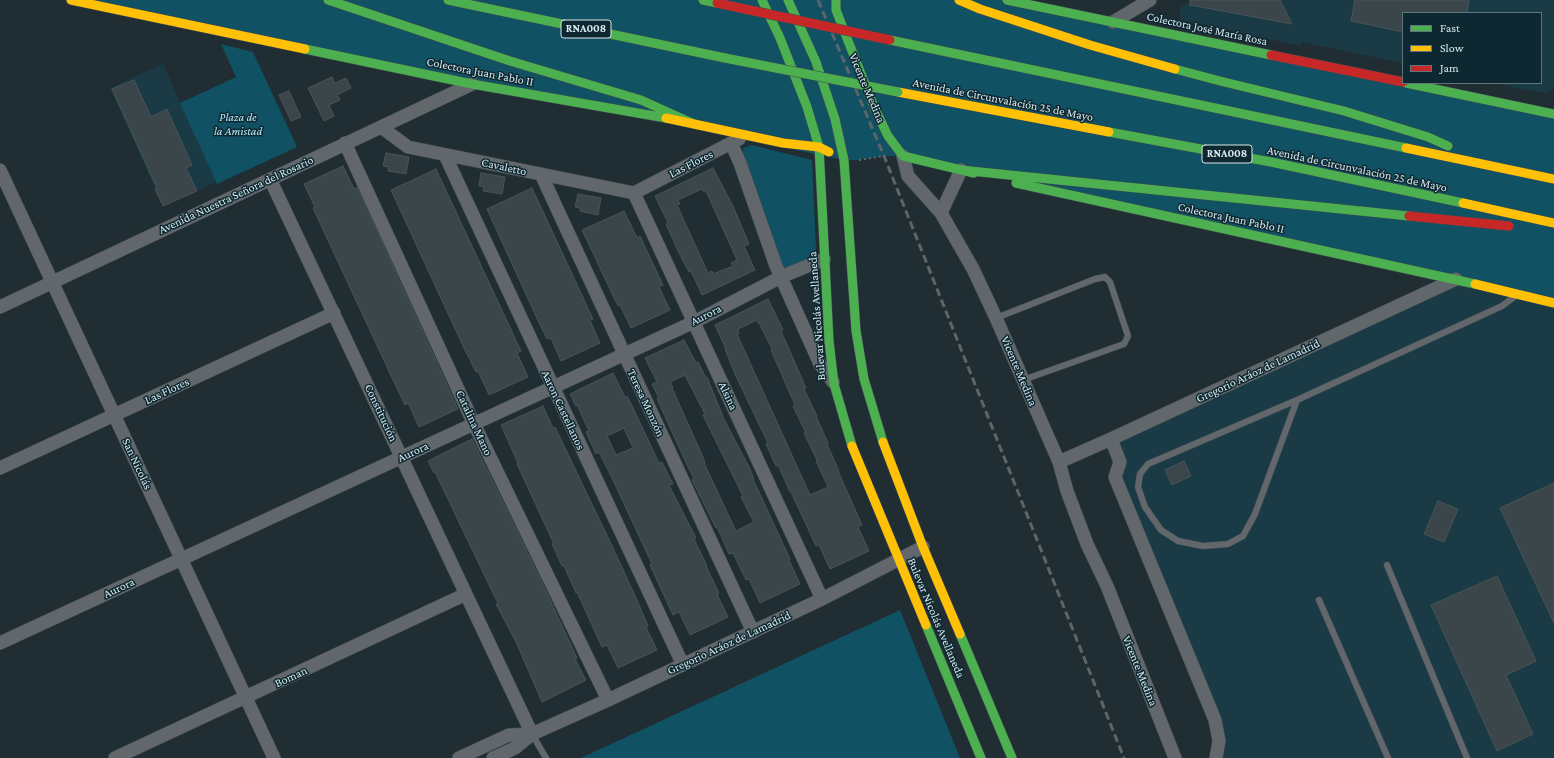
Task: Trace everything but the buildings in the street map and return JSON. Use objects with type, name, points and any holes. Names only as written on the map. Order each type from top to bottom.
[{"type":"main road","name":"Colectora Juan Pablo II","points":[[71,0],[472,84],[692,123],[748,134],[782,143],[819,147],[844,160]]},
{"type":"main road","points":[[328,0],[510,61],[641,100],[692,123]]},
{"type":"main road","name":"Avenida de Circunvalación 25 de Mayo","points":[[448,0],[725,58],[1271,162],[1554,223]]},
{"type":"main road","points":[[703,0],[1554,179]]},
{"type":"main road","name":"Bulevar Nicolás Avellaneda","points":[[762,0],[780,38],[807,107],[819,147],[829,341],[834,384],[850,440],[981,758]]},
{"type":"main road","name":"Bulevar Nicolás Avellaneda","points":[[788,0],[818,70],[835,119],[844,160],[856,331],[864,379],[878,428],[923,547],[1012,758]]},
{"type":"main road","name":"Vicente Medina","points":[[836,0],[836,10],[874,107],[888,136],[903,156]]},
{"type":"main road","points":[[959,0],[980,9],[1090,45],[1220,81],[1344,111],[1428,137],[1493,165]]},
{"type":"main road","name":"Colectora José María Rosa","points":[[1006,0],[1402,83]]},
{"type":"main road","name":"Colectora José María Rosa","points":[[1409,84],[1554,114]]},
{"type":"main road","name":"Colectora Juan Pablo II","points":[[903,156],[1078,198],[1456,280],[1554,303]]},
{"type":"main road","points":[[961,170],[1097,182],[1515,227]]},
{"type":"main road","points":[[1538,229],[1554,231]]},
{"type":"street","points":[[1113,22],[1150,0]]},
{"type":"street","name":"Avenida Nuestra Señora del Rosario","points":[[0,307],[472,84]]},
{"type":"street","name":"Cavaletto","points":[[381,127],[408,147],[634,193]]},
{"type":"street","name":"Las Flores","points":[[634,193],[748,134]]},
{"type":"street","name":"Catalina Mano","points":[[346,143],[474,424],[608,700]]},
{"type":"street","points":[[731,143],[740,163],[781,277],[820,364],[834,384]]},
{"type":"street","name":"Aaron Castellanos","points":[[445,154],[683,665]]},
{"type":"street","name":"Vicente Medina","points":[[903,156],[908,176],[942,212],[973,269],[996,318],[1059,462],[1067,491],[1086,544],[1107,586],[1175,758]]},
{"type":"street","name":"San Nicolás","points":[[0,170],[274,758]]},
{"type":"street","points":[[942,212],[961,170]]},
{"type":"street","name":"Teresa Monzón","points":[[541,174],[753,632]]},
{"type":"street","name":"Constitución","points":[[270,179],[532,734]]},
{"type":"street","name":"Alsina","points":[[634,193],[822,599]]},
{"type":"street","name":"Aurora","points":[[0,643],[694,322],[781,277],[824,259]]},
{"type":"street","name":"Gregorio Aráoz de Lamadrid","points":[[1059,462],[1456,280]]},
{"type":"street","name":"Las Flores","points":[[0,468],[334,313]]},
{"type":"street","points":[[1112,439],[1120,462],[1115,477],[1215,720],[1219,741],[1216,758]]},
{"type":"street","name":"Gregorio Aráoz de Lamadrid","points":[[493,758],[515,748],[532,734],[608,700],[822,599],[923,547]]},
{"type":"street","name":"Boman","points":[[115,758],[466,594]]},
{"type":"street","name":"Gregorio Aráoz de Lamadrid","points":[[459,758],[509,735],[532,734]]},
{"type":"lane","points":[[996,318],[1095,279],[1105,277],[1110,282],[1128,336],[1124,344],[1023,380]]},
{"type":"lane","points":[[1297,400],[1255,514],[1243,536],[1228,544],[1203,546],[1178,541],[1161,530],[1145,507],[1138,487],[1140,474],[1148,464],[1297,400],[1502,306],[1518,294]]},
{"type":"lane","points":[[1387,564],[1467,758]]},
{"type":"lane","points":[[1319,600],[1388,758]]},
{"type":"lane","points":[[532,734],[546,758]]},
{"type":"path","points":[[844,160],[857,160],[884,156]]},
{"type":"shaded area","points":[[1197,0],[1554,0],[1554,89],[1544,93],[1500,84],[1542,84],[1542,12],[1402,12],[1402,63],[1302,42],[1301,46],[1181,20],[1179,8]]},
{"type":"shaded area","points":[[163,64],[216,182],[163,206],[110,88]]},
{"type":"shaded area","points":[[1456,279],[1554,303],[1554,758],[1216,758],[1219,741],[1115,477],[1111,439]]},
{"type":"green space","points":[[71,0],[1007,0],[1402,82],[1402,84],[1410,84],[1554,114],[1554,303],[903,156],[884,156],[857,160],[844,160]]},
{"type":"green space","name":"Plaza de la Amistad","points":[[221,44],[253,52],[297,147],[217,184],[180,103],[236,77]]},
{"type":"green space","points":[[752,145],[812,160],[816,249],[807,259],[783,270],[742,157],[743,148]]},
{"type":"green space","points":[[900,610],[960,758],[581,758]]},
{"type":"railway","points":[[818,0],[884,156],[1124,758]]},
{"type":"traffic: fast","points":[[328,0],[510,61],[641,100],[692,123]]},
{"type":"traffic: fast","points":[[448,0],[725,58]]},
{"type":"traffic: fast","points":[[703,0],[717,3]]},
{"type":"traffic: fast","points":[[762,0],[780,38],[807,107],[819,147],[829,341],[834,384],[852,446]]},
{"type":"traffic: fast","points":[[788,0],[816,62],[835,119],[844,160],[856,331],[864,379],[883,442]]},
{"type":"traffic: fast","points":[[836,0],[836,10],[874,107],[888,136],[903,156],[974,173]]},
{"type":"traffic: fast","points":[[1007,0],[1271,55]]},
{"type":"traffic: fast","points":[[890,40],[1406,148]]},
{"type":"traffic: fast","points":[[305,49],[472,84],[666,118]]},
{"type":"traffic: fast","points":[[725,58],[898,92]]},
{"type":"traffic: fast","points":[[1175,69],[1344,111],[1428,137],[1448,146]]},
{"type":"traffic: fast","points":[[1411,84],[1554,114]]},
{"type":"traffic: fast","points":[[1109,132],[1271,162],[1463,203]]},
{"type":"traffic: fast","points":[[961,170],[1409,216]]},
{"type":"traffic: fast","points":[[1016,183],[1475,284]]},
{"type":"traffic: fast","points":[[926,625],[981,758]]},
{"type":"traffic: fast","points":[[960,634],[1012,758]]},
{"type":"traffic: slow","points":[[71,0],[305,49]]},
{"type":"traffic: slow","points":[[959,0],[980,9],[1090,45],[1175,69]]},
{"type":"traffic: slow","points":[[898,92],[1109,132]]},
{"type":"traffic: slow","points":[[666,118],[783,143],[819,147],[829,152]]},
{"type":"traffic: slow","points":[[1406,148],[1554,179]]},
{"type":"traffic: slow","points":[[1463,203],[1554,223]]},
{"type":"traffic: slow","points":[[1475,284],[1554,303]]},
{"type":"traffic: slow","points":[[883,442],[923,547],[960,634]]},
{"type":"traffic: slow","points":[[852,446],[926,625]]},
{"type":"traffic: jam","points":[[717,3],[890,40]]},
{"type":"traffic: jam","points":[[1271,55],[1402,82]]},
{"type":"traffic: jam","points":[[1409,216],[1509,226]]}]
